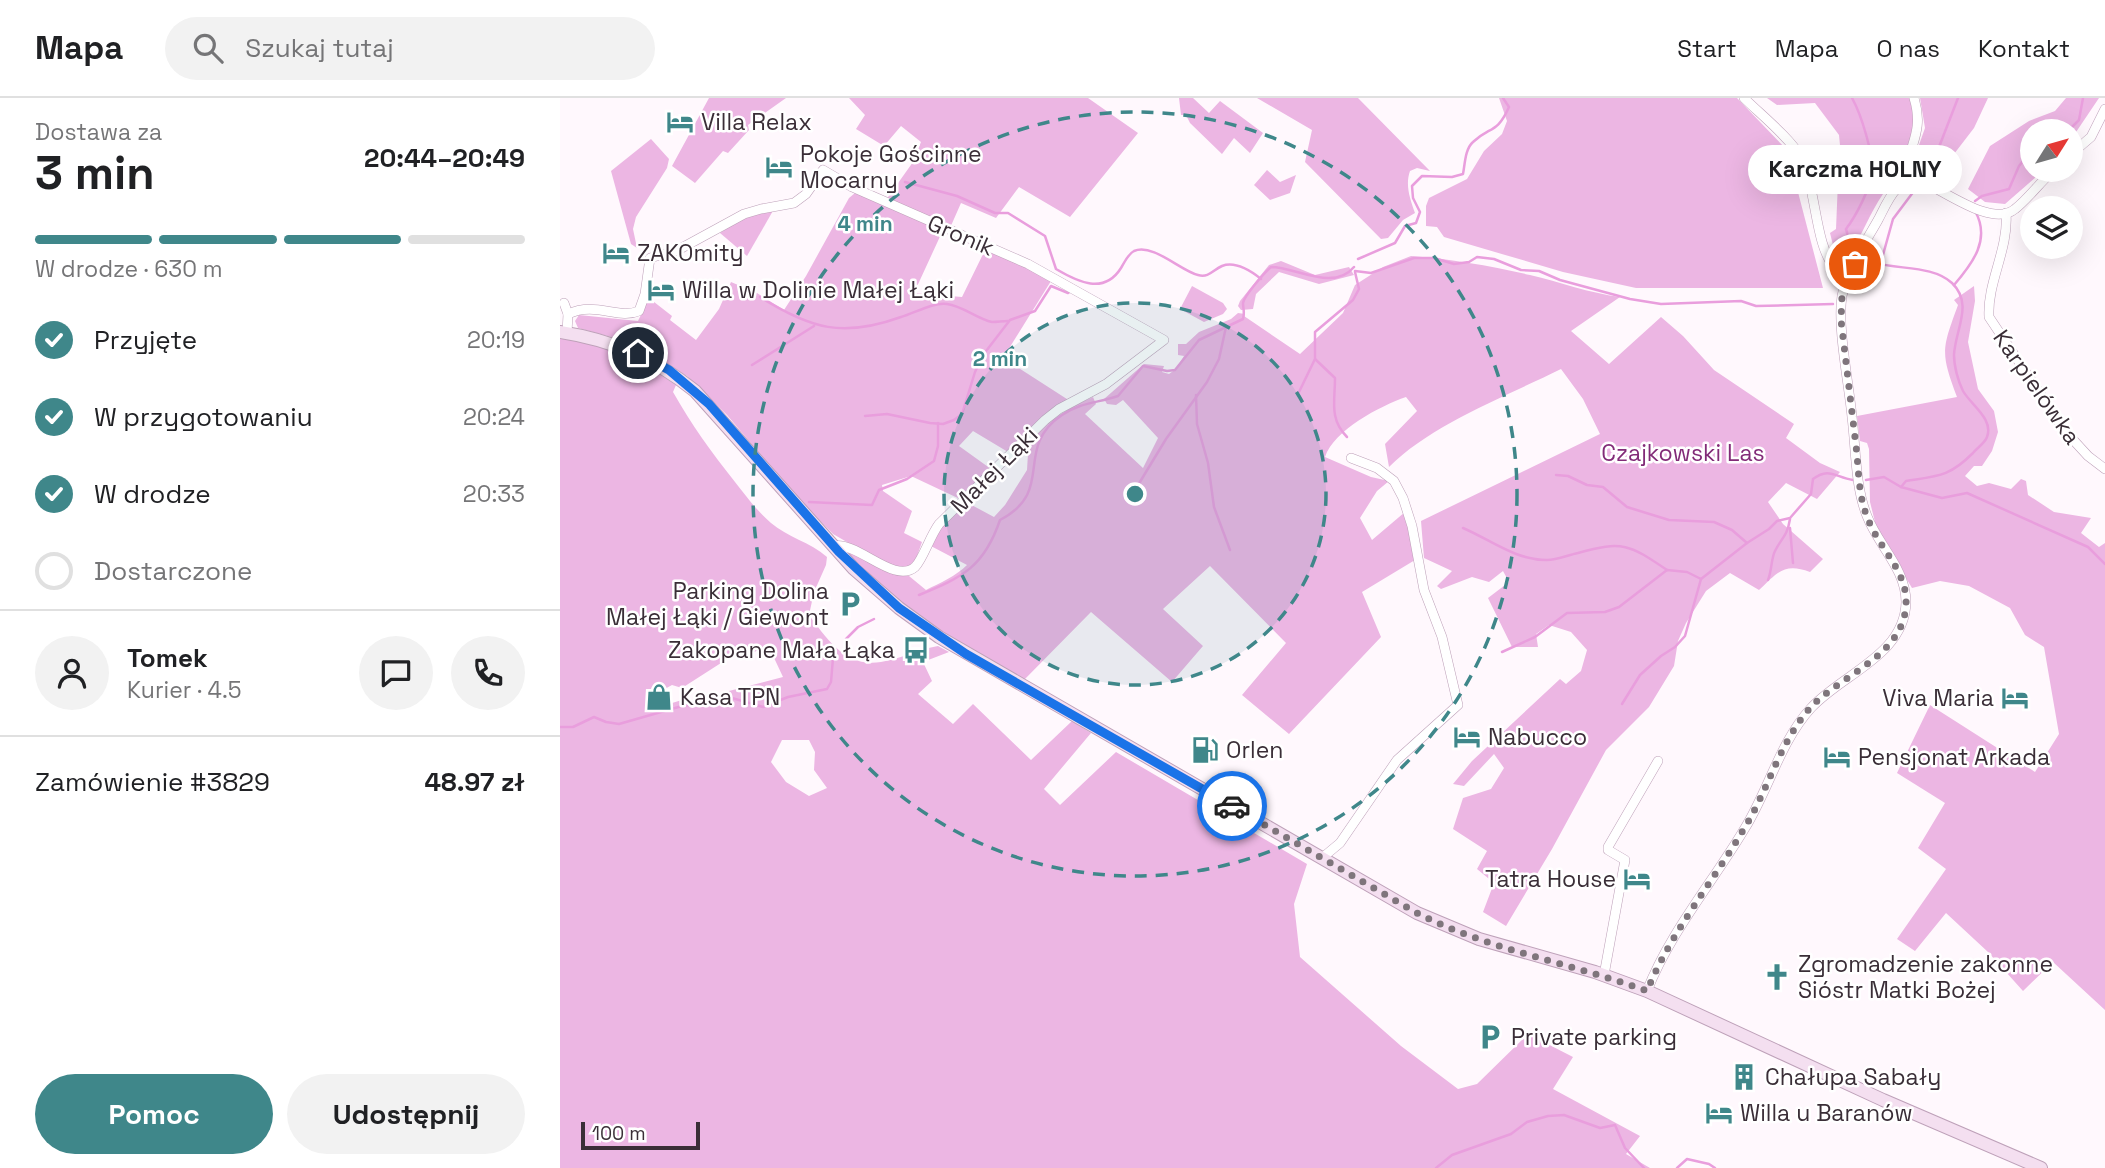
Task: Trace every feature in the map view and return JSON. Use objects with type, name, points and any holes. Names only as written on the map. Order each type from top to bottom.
[{"type":"main road","points":[[563,332],[585,335],[622,346],[655,362],[682,380],[709,404],[833,546],[873,586],[939,637],[1322,858],[1443,926],[1542,959],[1604,975],[1647,991],[1884,1100],[2041,1168]]},
{"type":"street","points":[[1744,98],[1798,152],[1807,169],[1823,242],[1836,270],[1847,282]]},
{"type":"street","points":[[1908,181],[1906,170],[1919,126],[1914,98]]},
{"type":"street","points":[[2083,144],[2091,137],[2105,109]]},
{"type":"street","name":"Gronik","points":[[568,314],[586,308],[629,314],[639,311],[645,294],[650,258],[678,250],[744,214],[793,203],[806,194],[823,170],[880,200],[1028,264],[1164,340]]},
{"type":"street","points":[[1647,991],[1664,954],[1747,825],[1796,726],[1819,699],[1894,639],[1904,616],[1906,597],[1903,583],[1875,534],[1862,501],[1841,320],[1847,282],[1857,261],[1888,200],[1902,183],[1915,179],[1930,184],[1984,213],[2006,213],[2016,209],[2042,182]]},
{"type":"street","name":"Karpielówka","points":[[2006,213],[1989,317],[2064,431],[2082,451],[2105,469]]},
{"type":"street","points":[[563,332],[568,314],[564,303]]},
{"type":"street","name":"Małej Łąki","points":[[833,546],[843,544],[886,567],[904,572],[910,570],[917,565],[939,524],[1028,435],[1059,409],[1106,384],[1164,340]]},
{"type":"street","points":[[1322,858],[1340,843],[1397,760],[1458,705],[1442,637],[1424,590],[1403,498],[1394,481],[1385,474],[1351,458]]},
{"type":"street","points":[[1604,975],[1625,860],[1608,850],[1608,847],[1658,761]]},
{"type":"green space","points":[[709,98],[786,98],[748,125],[749,130],[728,153],[723,151],[695,183],[672,166]]},
{"type":"green space","points":[[849,98],[1088,98],[1138,133],[1070,217],[1019,187],[996,218],[961,203],[950,228],[886,200],[913,162],[921,142],[901,126],[884,146],[856,129],[865,115]]},
{"type":"green space","points":[[1179,98],[1193,98],[1209,113],[1220,101],[1263,133],[1250,153],[1234,138],[1222,154],[1190,123],[1186,115],[1181,115]]},
{"type":"green space","points":[[1257,98],[1358,98],[1430,171],[1417,168],[1410,171],[1408,187],[1415,213],[1403,220],[1388,238],[1381,239],[1305,162],[1312,130]]},
{"type":"green space","points":[[1499,98],[1737,98],[1787,150],[1823,288],[1636,288],[1563,272],[1444,237],[1437,227],[1426,226],[1426,206],[1429,198],[1467,179],[1484,151],[1502,134],[1507,121]]},
{"type":"green space","points":[[1767,98],[1910,98],[1913,125],[1908,149],[1850,256],[1834,249],[1830,233],[1836,229],[1838,181],[1843,176],[1839,135],[1815,103],[1777,105]]},
{"type":"green space","points":[[1920,98],[1988,98],[1974,128],[1954,154],[1960,165],[1955,187],[1915,165],[1914,159],[1925,128]]},
{"type":"green space","points":[[2066,98],[2099,98],[2083,122],[2083,119],[2034,119],[2055,111]]},
{"type":"green space","points":[[2020,127],[2020,182],[2030,182],[2005,204],[1985,202],[1968,189],[1990,146]]},
{"type":"green space","points":[[651,139],[669,159],[667,168],[636,217],[633,229],[637,248],[631,244],[611,171]]},
{"type":"green space","points":[[1267,170],[1280,182],[1296,175],[1290,193],[1270,200],[1254,185]]},
{"type":"green space","points":[[855,193],[943,230],[914,293],[962,297],[986,248],[1051,281],[1003,358],[1070,401],[1008,452],[973,431],[959,446],[991,469],[962,500],[911,476],[882,485],[883,491],[912,511],[904,533],[922,542],[916,559],[909,566],[899,569],[833,534],[797,498],[727,415],[687,376],[647,351],[615,338],[578,328],[575,321],[579,315],[638,321],[649,298],[672,316],[670,320],[696,340],[719,309],[731,282],[757,293],[784,310],[849,198]]},
{"type":"green space","points":[[774,209],[747,256],[720,233],[741,219]]},
{"type":"green space","name":"Czajkowski Las","points":[[1411,256],[1501,269],[1620,297],[1571,331],[1609,364],[1661,317],[1683,336],[1714,370],[1794,424],[1786,438],[1820,463],[1840,472],[1817,499],[1786,483],[1768,502],[1783,524],[1823,559],[1810,572],[1794,568],[1782,571],[1759,590],[1730,573],[1706,591],[1678,641],[1674,666],[1649,707],[1606,750],[1506,926],[1483,912],[1494,883],[1477,869],[1487,851],[1453,829],[1463,798],[1491,789],[1504,768],[1494,754],[1464,786],[1453,784],[1472,761],[1560,679],[1566,684],[1581,671],[1587,650],[1571,632],[1549,625],[1536,634],[1538,647],[1512,647],[1488,598],[1509,582],[1503,571],[1489,582],[1472,577],[1441,589],[1437,586],[1452,571],[1424,558],[1421,521],[1600,434],[1583,399],[1561,369],[1447,425],[1406,452],[1389,467],[1385,444],[1417,411],[1406,397],[1359,420],[1330,447],[1325,457],[1371,477],[1389,481],[1377,491],[1360,518],[1372,540],[1405,512],[1415,560],[1362,592],[1381,637],[1289,734],[1242,695],[1286,643],[1210,566],[1163,609],[1203,646],[1172,682],[1091,612],[1024,680],[923,620],[844,551],[849,550],[888,572],[909,576],[926,590],[942,582],[967,565],[929,545],[932,537],[966,502],[994,517],[1005,505],[1027,470],[1029,437],[1052,420],[1093,397],[1096,404],[1085,414],[1143,468],[1158,438],[1123,400],[1116,405],[1107,404],[1104,399],[1144,364],[1164,366],[1162,372],[1169,374],[1176,369],[1184,356],[1178,355],[1178,344],[1186,344],[1199,332],[1231,319],[1238,313],[1245,314],[1244,316],[1300,354],[1343,313],[1355,285],[1383,267]]},
{"type":"green space","points":[[1281,261],[1315,275],[1349,267],[1354,275],[1319,284],[1279,272],[1256,294],[1253,309],[1241,310],[1238,306],[1240,301],[1269,265]]},
{"type":"green space","points":[[1192,286],[1223,303],[1227,309],[1223,314],[1204,322],[1180,309]]},
{"type":"green space","points":[[1974,286],[1975,301],[1968,342],[1978,389],[1994,411],[1998,432],[1992,451],[1982,466],[1974,466],[1965,476],[1977,486],[1989,483],[2011,489],[2021,479],[2026,481],[2028,495],[2054,512],[2091,518],[2081,533],[2099,547],[2105,543],[2105,1010],[2053,962],[2023,991],[1988,952],[1946,913],[1915,951],[1897,939],[1946,869],[1918,848],[1945,803],[1897,773],[1930,705],[2035,772],[2059,734],[2044,647],[2025,635],[2010,608],[1969,586],[1940,581],[1912,588],[1877,530],[1870,502],[1869,449],[1867,443],[1860,441],[1857,416],[1957,397],[1946,360],[1946,342],[1958,305],[1954,300]]},
{"type":"green space","points":[[560,338],[607,347],[638,360],[676,385],[673,392],[694,427],[756,508],[777,528],[827,557],[809,615],[839,650],[858,661],[869,663],[888,661],[938,646],[949,652],[923,662],[932,681],[918,694],[953,724],[973,704],[1031,760],[1072,721],[1091,733],[1044,789],[1060,805],[1116,752],[1307,864],[1294,904],[1300,957],[1401,1046],[1458,1089],[1477,1084],[1528,1034],[1573,1057],[1553,1089],[1640,1136],[1626,1154],[1650,1168],[560,1168]],"holes":[[[768,645],[783,677],[725,692],[692,708],[685,699],[656,708],[653,703],[661,700],[663,690],[672,685],[682,688],[735,654],[739,660]],[[782,740],[809,740],[815,752],[814,770],[827,788],[809,796],[786,782],[771,762]]]},
{"type":"waterway","points":[[1358,259],[1395,243],[1405,226],[1416,223],[1420,212],[1413,198],[1412,186],[1422,176],[1452,177],[1463,174],[1470,145],[1497,126],[1505,116],[1509,107],[1503,98]]},
{"type":"waterway","points":[[1852,98],[1866,135],[1872,173],[1866,194],[1846,229],[1851,245],[1862,257],[1874,262],[1929,271],[1941,276],[1958,291],[1963,308],[1954,355],[1959,383],[1985,418],[1988,430],[1985,441],[1957,467],[1935,476],[1906,481],[1901,487],[1942,498],[1967,493],[2088,547],[2105,564]]},
{"type":"waterway","points":[[1923,175],[1928,159],[1939,147],[1958,98]]},
{"type":"waterway","points":[[2079,119],[2083,98]]},
{"type":"waterway","points":[[1871,161],[1903,152],[1928,159]]},
{"type":"waterway","points":[[1975,201],[1982,196],[2009,189],[2020,165]]},
{"type":"waterway","points":[[905,182],[957,196],[995,213],[1008,213],[1045,236],[1056,269],[1082,282],[1099,284],[1107,281],[1121,268],[1132,252],[1142,250],[1158,254],[1198,275],[1232,265],[1248,270],[1261,279]]},
{"type":"waterway","points":[[1881,262],[1893,219],[1917,187]]},
{"type":"waterway","points":[[1954,285],[1978,250],[1981,231],[1975,211]]},
{"type":"waterway","points":[[1355,271],[1371,273],[1414,258],[1434,258],[1454,264],[1469,262],[1477,257],[1494,259],[1521,270],[1539,271],[1560,280],[1630,299],[1661,304],[1741,301],[1756,306],[1833,304]]},
{"type":"waterway","points":[[1858,291],[1874,262]]},
{"type":"waterway","points":[[919,595],[960,576],[979,560],[994,536],[1000,520],[1017,508],[1027,496],[1039,442],[1047,428],[1062,415],[1083,405],[1118,396],[1143,366],[1175,370],[1199,340],[1243,319],[1244,300],[1271,267],[1325,278],[1336,278],[1354,267]]},
{"type":"waterway","points":[[1299,392],[1315,359],[1315,332],[1353,300],[1359,289],[1355,272]]},
{"type":"waterway","points":[[865,416],[887,414],[943,424],[954,420],[962,414],[983,355],[1010,320],[1035,311],[1051,286],[1068,293],[1071,291]]},
{"type":"waterway","points":[[760,297],[795,317],[828,327],[862,327],[942,304],[959,307],[992,322],[1008,321]]},
{"type":"waterway","points":[[752,365],[814,326]]},
{"type":"waterway","points":[[1129,500],[1166,439],[1207,382],[1219,359],[1226,327]]},
{"type":"waterway","points":[[1315,359],[1335,378],[1335,416],[1347,437]]},
{"type":"waterway","points":[[1196,395],[1197,424],[1208,463],[1214,507],[1230,550]]},
{"type":"waterway","points":[[809,502],[872,505],[879,490],[907,479],[934,461],[938,446],[938,423]]},
{"type":"waterway","points":[[1502,652],[1535,637],[1567,613],[1605,612],[1619,607],[1667,570],[1687,572],[1701,579],[1777,521],[1790,518],[1811,494],[1813,479],[1819,475],[1828,473],[1853,480]]},
{"type":"waterway","points":[[1556,475],[1603,487],[1627,507],[1669,520],[1714,522],[1732,530],[1747,543]]},
{"type":"waterway","points":[[1866,480],[1884,477],[1901,487]]},
{"type":"waterway","points":[[1768,580],[1774,554],[1786,533],[1790,519]]},
{"type":"waterway","points":[[1463,528],[1524,557],[1547,560],[1616,546],[1634,550],[1667,570]]},
{"type":"waterway","points":[[1790,528],[1793,563]]},
{"type":"waterway","points":[[1622,704],[1640,675],[1685,636],[1701,579]]},
{"type":"waterway","points":[[846,639],[858,627],[874,619]]},
{"type":"waterway","points":[[560,727],[573,727],[594,717],[619,724],[682,706],[732,698],[763,707],[788,697],[827,689],[831,682],[833,658]]},
{"type":"waterway","points":[[1436,1168],[1452,1155],[1511,1134],[1527,1122],[1564,1115],[1600,1128],[1615,1125],[1625,1148],[1644,1168]]},
{"type":"waterway","points":[[1677,1168],[1687,1159],[1715,1168]]},
{"type":"way so far","points":[[1232,806],[1443,926],[1542,959],[1595,972],[1647,991],[1664,954],[1747,825],[1796,726],[1819,699],[1883,650],[1894,639],[1902,623],[1906,604],[1903,583],[1875,534],[1861,497],[1841,320],[1842,296],[1855,264]]},
{"type":"place","name":"Villa Relax","points":[[680,122]]},
{"type":"place","name":"Pokoje Gościnne Mocarny","points":[[779,167]]},
{"type":"place","name":"ZAKOmity","points":[[616,253]]},
{"type":"place","name":"Karczma HOLNY","points":[[1855,264]]},
{"type":"place","name":"Willa w Dolinie Małej Łąki","points":[[661,290]]},
{"type":"place","name":"Parking Dolina Małej Łąki / Giewont","points":[[850,604]]},
{"type":"place","name":"Zakopane Mała Łąka","points":[[916,650]]},
{"type":"place","name":"Kasa TPN","points":[[659,697]]},
{"type":"place","name":"Viva Maria","points":[[2015,698]]},
{"type":"place","name":"Nabucco","points":[[1467,737]]},
{"type":"place","name":"Orlen","points":[[1205,750]]},
{"type":"place","name":"Pensjonat Arkada","points":[[1837,757]]},
{"type":"place","name":"Tatra House","points":[[1637,879]]},
{"type":"place","name":"Zgromadzenie zakonne Sióstr Matki Bożej","points":[[1777,977]]},
{"type":"place","name":"Private parking","points":[[1490,1037]]},
{"type":"place","name":"Chałupa Sabały","points":[[1744,1077]]},
{"type":"place","name":"Willa u Baranów","points":[[1719,1113]]},
{"type":"route","points":[[638,353],[669,370],[709,404],[839,552],[899,608],[966,654],[1232,806]]}]
